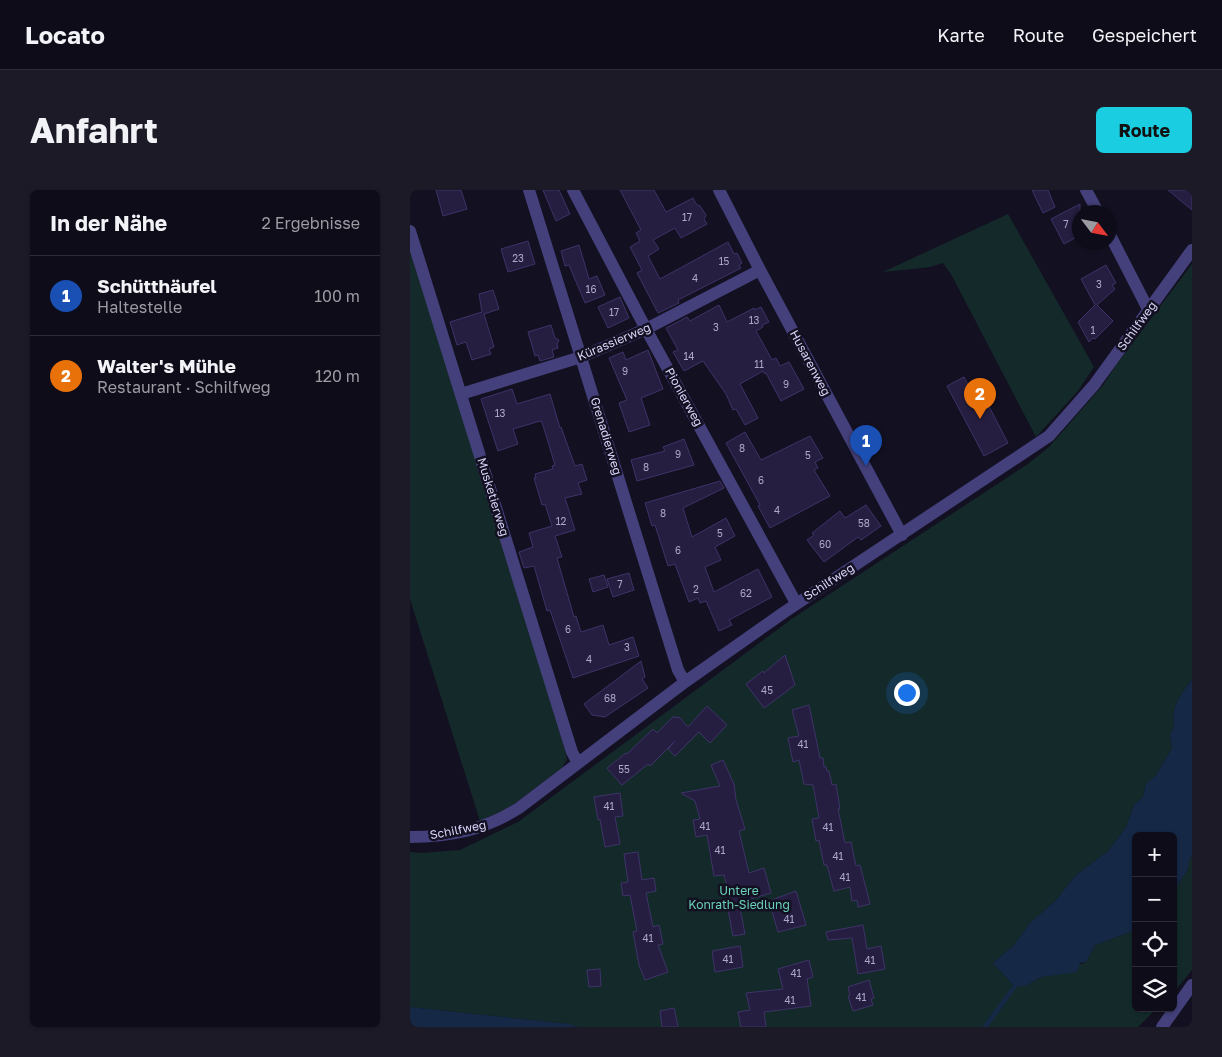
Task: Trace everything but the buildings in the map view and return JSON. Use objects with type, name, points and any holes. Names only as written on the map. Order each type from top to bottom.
[{"type":"street","name":"Grenadierweg","points":[[529,190],[678,670],[685,682]]},
{"type":"street","name":"Pionierweg","points":[[574,190],[646,329],[796,603]]},
{"type":"street","name":"Husarenweg","points":[[719,190],[902,535]]},
{"type":"street","points":[[1086,190],[1094,205]]},
{"type":"street","name":"Musketierweg","points":[[410,231],[572,752],[578,763]]},
{"type":"street","points":[[1117,249],[1148,309]]},
{"type":"street","name":"Schilfweg","points":[[410,837],[446,835],[488,825],[519,808],[685,682],[796,603],[902,535],[1049,436],[1094,385],[1192,250]]},
{"type":"street","name":"Kürassierweg","points":[[461,394],[581,357],[646,329],[760,270]]},
{"type":"street","points":[[1162,1027],[1192,985]]},
{"type":"green space","points":[[1008,214],[1094,367],[1077,392],[1036,437],[951,274],[943,263],[930,267],[883,272]]},
{"type":"green space","points":[[410,249],[567,759],[562,768],[510,807],[480,821],[410,599]]},
{"type":"green space","name":"Untere Konrath-Siedlung","points":[[1192,264],[1192,679],[1175,707],[1174,727],[1170,735],[1172,748],[1156,775],[1146,784],[1143,797],[1134,805],[1126,827],[1108,851],[1075,876],[1056,900],[1030,923],[1014,945],[993,963],[1014,986],[1026,986],[1041,977],[1058,973],[1086,962],[1095,945],[1132,931],[1132,1012],[1153,1012],[1138,1027],[579,1027],[569,1024],[410,1007],[410,852],[460,850],[518,822],[793,618],[1028,464],[1049,447],[1104,384],[1116,365]]},
{"type":"green space","points":[[1192,855],[1192,970],[1177,988],[1177,886],[1188,869],[1188,863]]},
{"type":"water","points":[[1192,679],[1192,855],[1188,863],[1188,869],[1177,886],[1177,832],[1132,832],[1132,931],[1095,945],[1086,962],[1080,963],[1077,972],[1041,977],[1026,986],[1014,986],[993,963],[1014,945],[1030,923],[1056,900],[1075,876],[1108,851],[1126,827],[1134,805],[1143,797],[1146,784],[1156,775],[1172,748],[1170,735],[1174,727],[1175,707]]},
{"type":"water","points":[[410,1007],[570,1024],[579,1027],[410,1027]]},
{"type":"waterway","points":[[985,1027],[1018,982]]},
{"type":"place","name":"Walter's Mühle","points":[[980,419]]},
{"type":"place","name":"Schütthäufel","points":[[866,466]]}]
